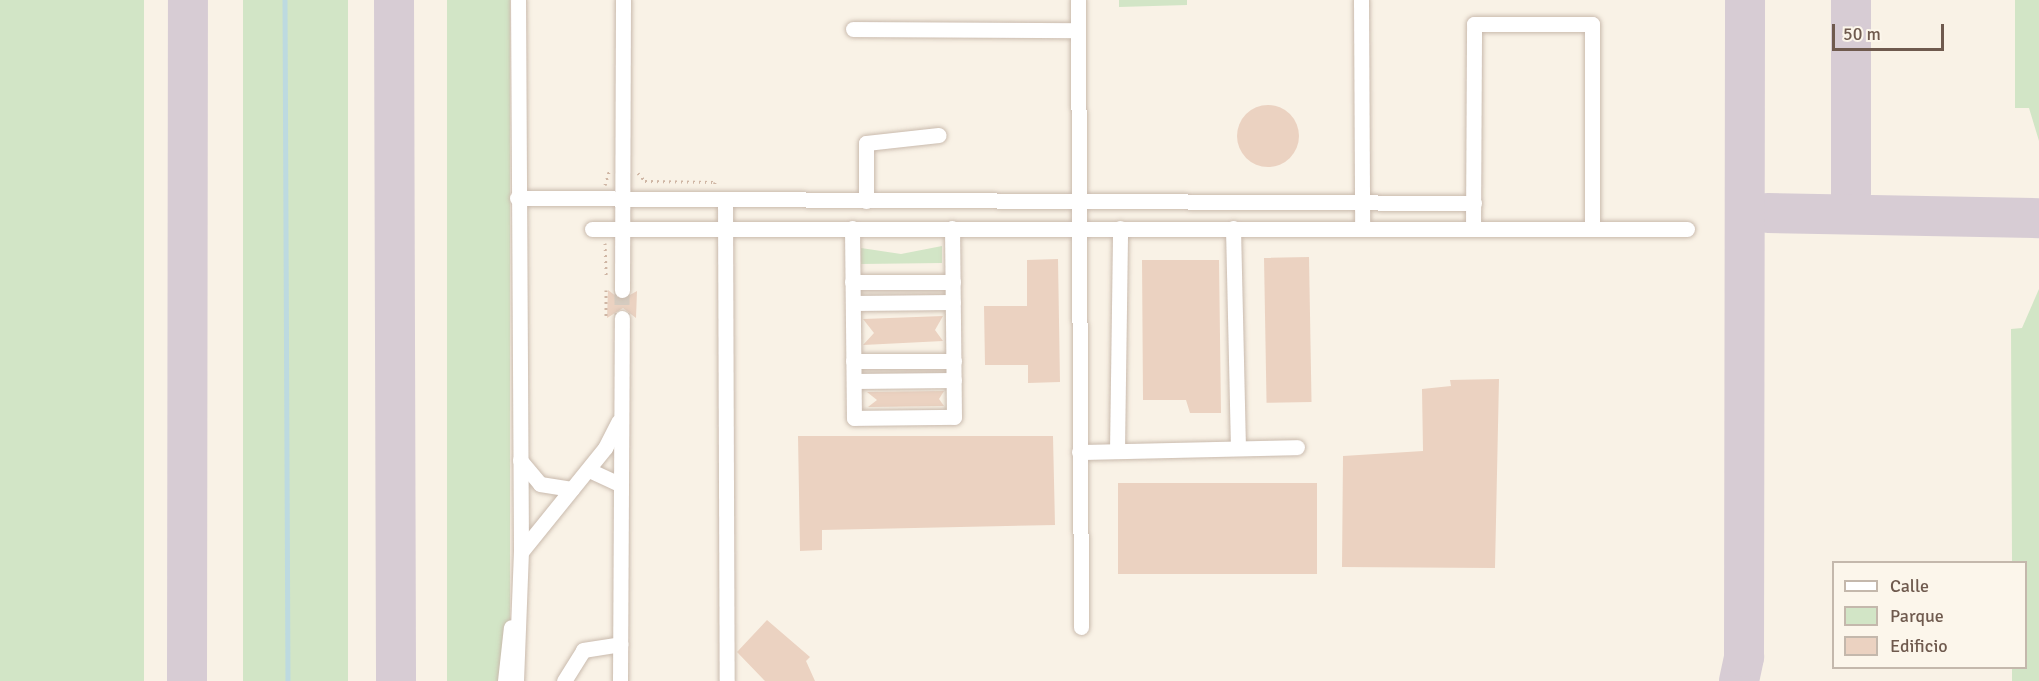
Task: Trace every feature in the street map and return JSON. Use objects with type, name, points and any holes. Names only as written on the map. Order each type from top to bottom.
[{"type":"street","points":[[516,681],[521,549],[517,198],[518,0]]},
{"type":"street","points":[[622,291],[623,0]]},
{"type":"street","points":[[1078,0],[1076,228],[1081,627]]},
{"type":"street","points":[[1361,0],[1362,225]]},
{"type":"street","points":[[1473,229],[1474,24],[1592,24],[1592,229]]},
{"type":"street","points":[[854,29],[1077,30]]},
{"type":"street","points":[[866,201],[866,144],[939,135]]},
{"type":"street","points":[[517,198],[1076,203],[1474,203]]},
{"type":"street","points":[[725,200],[728,681]]},
{"type":"street","points":[[592,229],[1233,228],[1362,225],[1473,229],[1687,229]]},
{"type":"street","points":[[852,228],[854,418],[954,417],[952,228]]},
{"type":"street","points":[[1117,451],[1120,228]]},
{"type":"street","points":[[1233,228],[1238,448]]},
{"type":"street","points":[[852,282],[953,282]]},
{"type":"street","points":[[853,303],[953,302]]},
{"type":"street","points":[[620,681],[622,318]]},
{"type":"street","points":[[853,362],[954,361]]},
{"type":"street","points":[[855,381],[954,380]]},
{"type":"street","points":[[505,681],[521,549],[589,470],[623,413]]},
{"type":"street","points":[[1079,452],[1297,447]]},
{"type":"street","points":[[520,460],[540,484],[573,489]]},
{"type":"street","points":[[589,470],[621,485]]},
{"type":"street","points":[[564,681],[583,650],[621,644]]},
{"type":"green space","points":[[0,0],[144,0],[144,681],[0,681]]},
{"type":"green space","points":[[243,0],[348,0],[348,681],[243,681]]},
{"type":"green space","points":[[447,0],[510,0],[510,681],[447,681]]},
{"type":"green space","points":[[1119,0],[1187,0],[1187,5],[1119,7]]},
{"type":"green space","points":[[2015,0],[2039,0],[2039,141],[2029,108],[2015,108]]},
{"type":"green space","points":[[942,246],[942,263],[861,264],[861,248],[901,254]]},
{"type":"green space","points":[[2039,289],[2039,681],[2012,681],[2012,669],[2027,669],[2027,561],[2012,561],[2011,329],[2022,328]]},
{"type":"building","points":[[1262,105],[1274,105],[1290,114],[1297,124],[1299,136],[1297,148],[1290,158],[1274,167],[1262,167],[1251,162],[1242,153],[1237,142],[1237,130],[1242,119],[1251,110]]},
{"type":"building","points":[[1309,257],[1312,402],[1267,403],[1264,258]]},
{"type":"building","points":[[1058,259],[1060,382],[1028,383],[1028,365],[985,365],[984,306],[1027,306],[1027,260]]},
{"type":"building","points":[[1142,260],[1219,260],[1221,413],[1190,413],[1186,400],[1143,400]]},
{"type":"building","points":[[608,290],[621,300],[637,291],[636,318],[623,308],[607,318]]},
{"type":"building","points":[[943,316],[935,330],[943,341],[863,345],[874,333],[863,319]]},
{"type":"building","points":[[1499,379],[1495,568],[1342,567],[1343,456],[1423,451],[1422,389],[1451,386],[1450,380]]},
{"type":"building","points":[[944,391],[939,399],[944,406],[868,407],[877,400],[867,392]]},
{"type":"building","points":[[798,436],[1053,436],[1055,525],[822,530],[822,550],[800,551]]},
{"type":"building","points":[[1118,483],[1317,483],[1317,574],[1118,574]]},
{"type":"building","points":[[767,620],[810,657],[806,661],[815,681],[765,681],[737,652]]},
{"type":"waterway","points":[[285,0],[288,681]]},
{"type":"taxiway","points":[[187,681],[188,0]]},
{"type":"taxiway","points":[[394,0],[396,681]]},
{"type":"taxiway","points":[[1739,681],[1744,657],[1745,0]]},
{"type":"taxiway","points":[[1851,0],[1851,194]]},
{"type":"taxiway","points":[[1768,213],[2039,218]]},
{"type":"tunnel","points":[[622,290],[622,318]]}]
